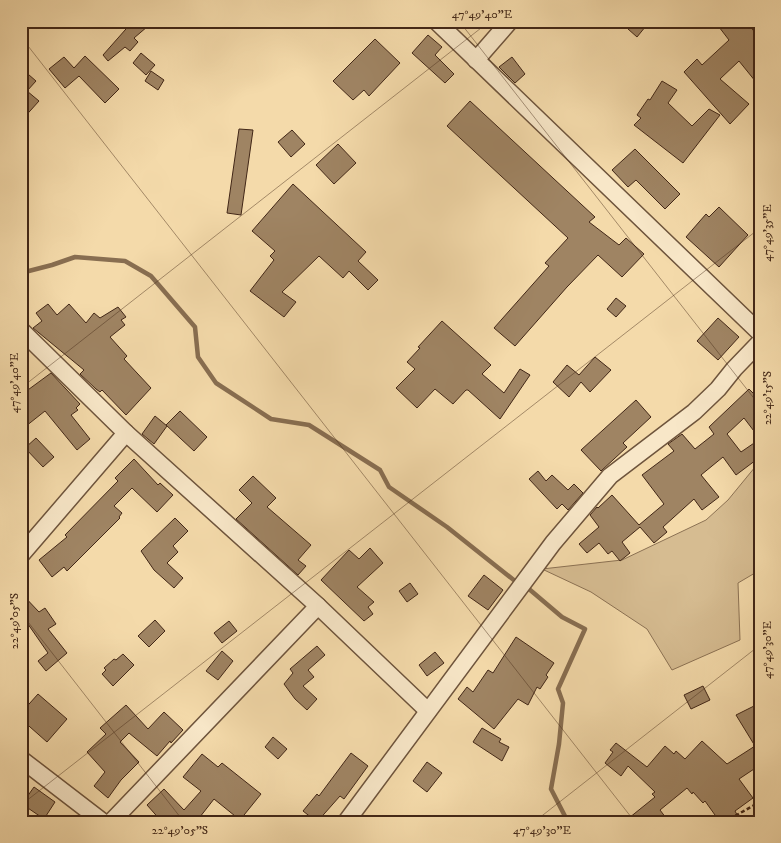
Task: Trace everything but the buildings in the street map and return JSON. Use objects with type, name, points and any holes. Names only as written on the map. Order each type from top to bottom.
[{"type":"street","points":[[436,21],[760,333]]},
{"type":"street","points":[[476,60],[510,21]]},
{"type":"street","points":[[21,330],[126,433],[318,606],[428,711]]},
{"type":"street","points":[[346,822],[553,543],[610,476],[694,412],[718,389],[734,368],[760,342]]},
{"type":"street","points":[[21,556],[126,433]]},
{"type":"street","points":[[111,822],[318,606]]},
{"type":"street","points":[[21,759],[103,822]]},
{"type":"path","points":[[724,822],[760,802]]},
{"type":"shaded area","points":[[760,461],[760,570],[738,583],[740,640],[672,670],[647,629],[591,592],[542,569],[622,560],[706,520],[728,500]]},
{"type":"waterway","points":[[21,273],[75,257],[125,261],[151,276],[195,327],[198,357],[216,383],[271,419],[309,425],[380,470],[389,487],[447,527],[515,581]]},
{"type":"waterway","points":[[529,589],[562,617],[585,629],[558,689],[563,703],[559,744],[551,789],[568,822]]}]
